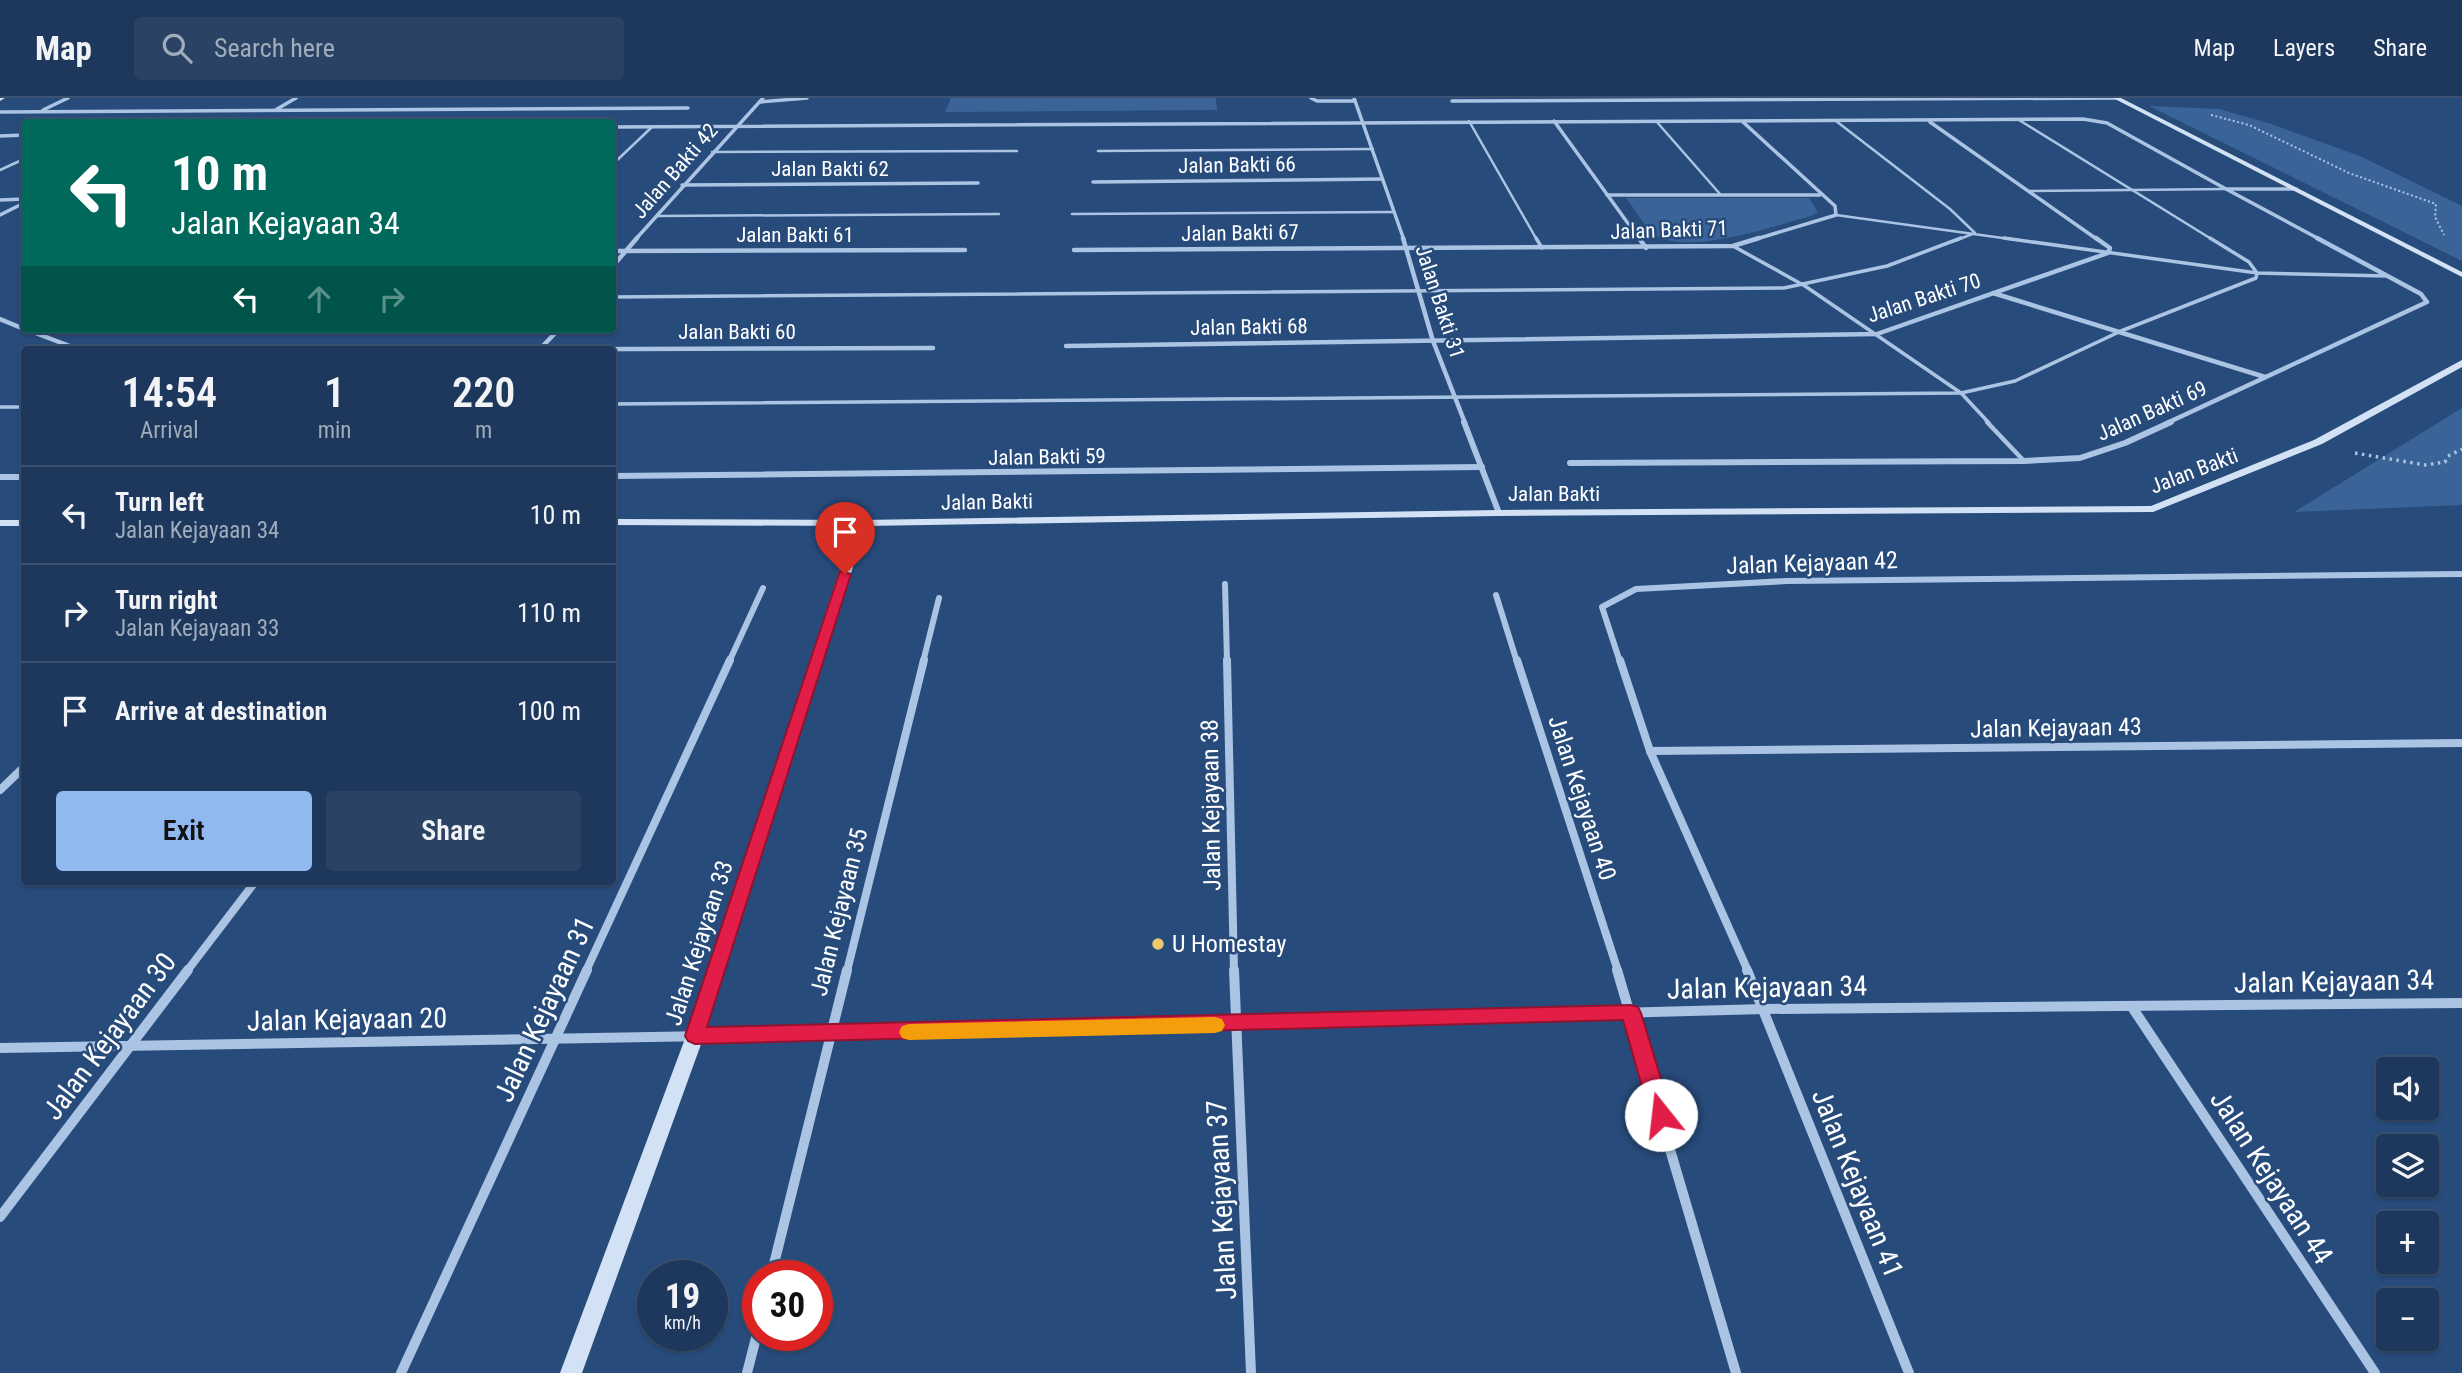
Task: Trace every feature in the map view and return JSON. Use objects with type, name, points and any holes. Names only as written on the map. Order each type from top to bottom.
[{"type":"street","points":[[40,112],[68,98]]},
{"type":"street","points":[[276,109],[296,98]]},
{"type":"street","points":[[761,100],[807,98]]},
{"type":"street","points":[[1311,98],[1317,101],[1355,99]]},
{"type":"street","points":[[1452,101],[2116,98],[2462,275]]},
{"type":"street","name":"Jalan Bakti 31","points":[[1355,99],[1406,247],[1433,341],[1499,513]]},
{"type":"street","name":"Jalan Bakti 42","points":[[616,262],[682,185],[761,100]]},
{"type":"street","points":[[503,107],[509,103]]},
{"type":"street","points":[[0,112],[688,108]]},
{"type":"street","points":[[616,127],[2097,120],[2226,189],[2295,190]]},
{"type":"street","points":[[1554,121],[1646,248]]},
{"type":"street","points":[[1743,121],[1835,206],[1836,215]]},
{"type":"street","points":[[1928,121],[2110,248],[2108,253]]},
{"type":"street","points":[[0,136],[21,135]]},
{"type":"street","name":"Jalan Bakti 66","points":[[1093,182],[1382,179]]},
{"type":"street","name":"Jalan Bakti 62","points":[[682,185],[978,183]]},
{"type":"street","name":"Jalan Bakti 69","points":[[1570,463],[2024,461],[2080,458],[2125,443],[2427,302],[2421,294],[2226,189]]},
{"type":"street","points":[[1607,195],[1821,195]]},
{"type":"street","points":[[0,200],[21,201]]},
{"type":"street","points":[[0,215],[21,203]]},
{"type":"street","name":"Jalan Bakti 71","points":[[1406,247],[1733,246],[1836,215]]},
{"type":"street","name":"Jalan Bakti 67","points":[[1074,250],[1406,247]]},
{"type":"street","name":"Jalan Bakti 61","points":[[616,251],[965,250]]},
{"type":"street","name":"Jalan Bakti 70","points":[[1433,341],[1877,334],[2108,253]]},
{"type":"street","points":[[1992,292],[2265,377]]},
{"type":"street","points":[[0,319],[21,327]]},
{"type":"street","points":[[35,333],[70,346]]},
{"type":"street","name":"Jalan Bakti 68","points":[[1066,346],[1433,341]]},
{"type":"street","name":"Jalan Bakti 60","points":[[616,349],[933,348]]},
{"type":"street","name":"Jalan Bakti","points":[[616,522],[861,523],[1499,513],[2153,509],[2318,442],[2462,363]]},
{"type":"street","name":"Jalan Bakti 59","points":[[616,476],[1482,467]]},
{"type":"street","points":[[0,477],[21,477]]},
{"type":"street","points":[[0,523],[21,523]]},
{"type":"street","name":"Jalan Kejayaan 33","points":[[570,1373],[695,1036],[861,523]]},
{"type":"street","name":"Jalan Kejayaan 42","points":[[1765,1009],[1650,751],[1602,607],[1636,589],[1939,578],[2462,575]]},
{"type":"street","name":"Jalan Kejayaan 38","points":[[1225,584],[1236,1024]]},
{"type":"street","name":"Jalan Kejayaan 31","points":[[401,1373],[763,588]]},
{"type":"street","name":"Jalan Kejayaan 40","points":[[1496,594],[1631,1013],[1737,1373]]},
{"type":"street","name":"Jalan Kejayaan 35","points":[[775,1260],[939,598]]},
{"type":"street","name":"Jalan Kejayaan 43","points":[[1650,751],[2462,743]]},
{"type":"street","points":[[0,790],[21,770]]},
{"type":"street","name":"Jalan Kejayaan 30","points":[[0,1217],[253,885]]},
{"type":"street","name":"Jalan Kejayaan 34","points":[[695,1036],[1765,1009],[2462,1003]]},
{"type":"street","name":"Jalan Kejayaan 44","points":[[2132,1007],[2375,1373]]},
{"type":"street","name":"Jalan Kejayaan 41","points":[[1765,1009],[1909,1373]]},
{"type":"street","name":"Jalan Kejayaan 37","points":[[1236,1024],[1251,1373]]},
{"type":"street","name":"Jalan Kejayaan 20","points":[[0,1048],[695,1036]]},
{"type":"street","points":[[747,1373],[753,1351]]},
{"type":"lane","points":[[2019,120],[2249,262],[2257,273]]},
{"type":"lane","points":[[1469,121],[1542,248]]},
{"type":"lane","points":[[1656,121],[1720,194]]},
{"type":"lane","points":[[1836,121],[1950,209],[1975,233]]},
{"type":"lane","points":[[616,161],[652,127]]},
{"type":"lane","points":[[1098,151],[1373,149]]},
{"type":"lane","points":[[712,152],[1017,151]]},
{"type":"lane","points":[[0,170],[21,160]]},
{"type":"lane","points":[[2029,191],[2226,189]]},
{"type":"lane","points":[[1072,214],[1394,212]]},
{"type":"lane","points":[[657,216],[999,214]]},
{"type":"lane","points":[[1836,215],[2257,273],[2388,276]]},
{"type":"lane","points":[[616,297],[1420,293],[1805,286],[1887,266],[1975,233]]},
{"type":"lane","points":[[1733,246],[1805,286],[1961,393],[2024,461]]},
{"type":"lane","points":[[616,404],[1455,395],[1961,393],[2015,381],[2122,331],[2256,278],[2257,273]]},
{"type":"lane","points":[[0,407],[21,407]]},
{"type":"path","points":[[2207,114],[2249,125],[2349,173],[2436,204],[2438,225],[2451,239]]},
{"type":"path","points":[[2318,442],[2379,459],[2425,464],[2445,462],[2448,456],[2462,449]]},
{"type":"shaded area","points":[[951,98],[1216,98],[1217,110],[945,112]]},
{"type":"shaded area","points":[[2149,106],[2219,109],[2271,124],[2360,156],[2462,206],[2462,261]]},
{"type":"shaded area","points":[[1626,198],[1809,198],[1818,212],[1733,237],[1711,241],[1672,241],[1653,233]]},
{"type":"shaded area","points":[[2462,408],[2462,505],[2294,512]]},
{"type":"slow traffic","points":[[909,1032],[1215,1025]]},
{"type":"place","name":"U Homestay","points":[[1158,944]]},
{"type":"route","points":[[845,574],[695,1036],[1631,1013],[1661,1115]]}]
